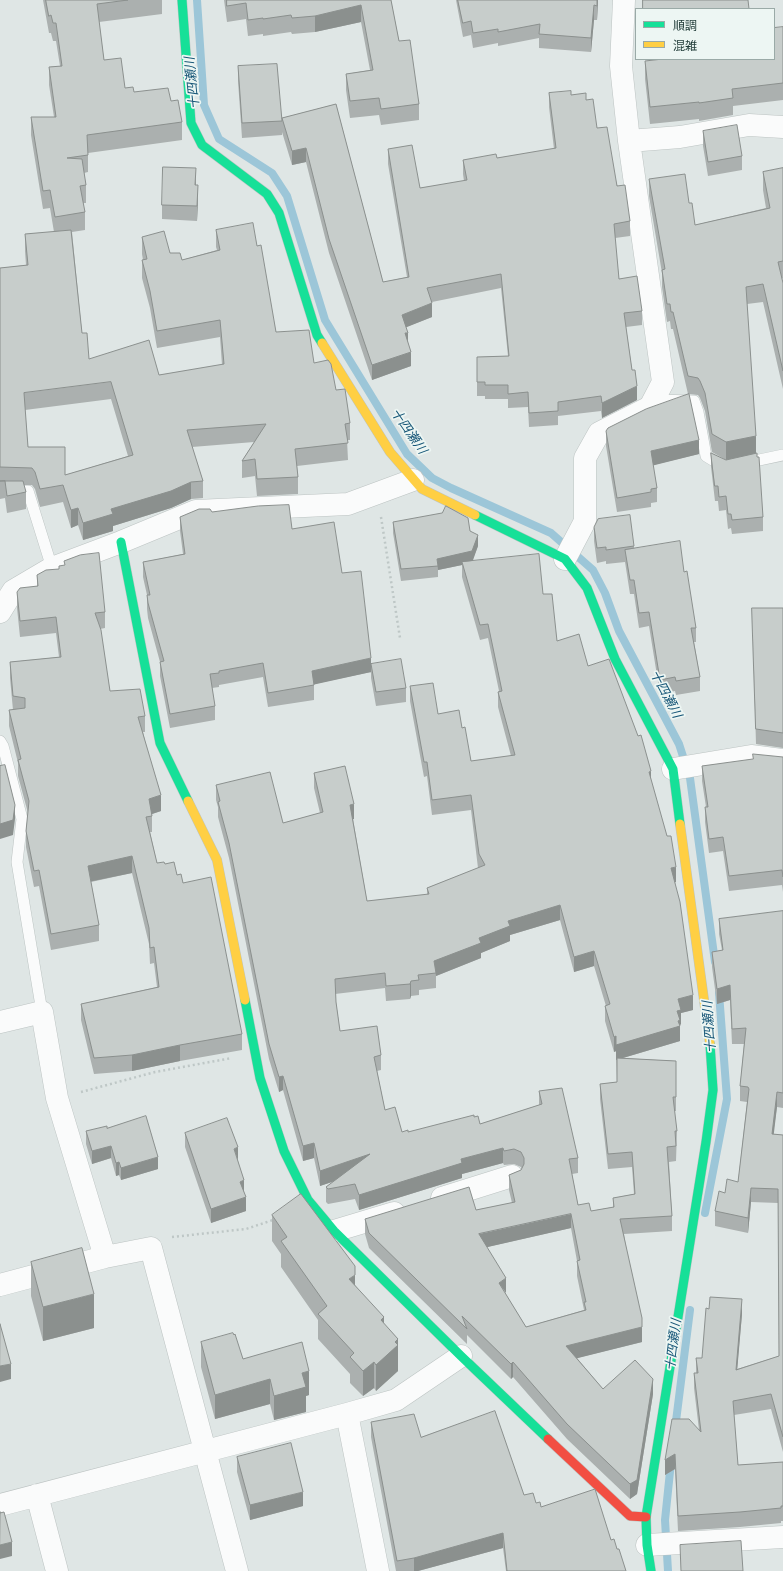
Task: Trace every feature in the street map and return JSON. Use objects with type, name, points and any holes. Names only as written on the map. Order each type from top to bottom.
[{"type":"street","points":[[182,0],[191,123],[202,146],[267,194],[278,213],[316,334],[390,452],[413,480],[422,488],[565,558],[586,588],[615,659],[673,769],[710,1037],[712,1090],[706,1142],[646,1517],[647,1544],[651,1571]]},
{"type":"street","points":[[565,558],[585,521],[585,458],[599,433],[650,407],[663,382],[629,141],[621,66],[624,0]]},
{"type":"street","points":[[629,141],[680,137],[749,125],[783,127]]},
{"type":"street","points":[[0,612],[12,591],[52,568],[121,542],[196,511],[348,504],[413,480]]},
{"type":"street","points":[[121,542],[160,743],[217,860],[260,1078],[284,1151],[308,1200],[334,1231],[461,1356],[630,1516],[646,1517]]},
{"type":"street","points":[[673,769],[750,756],[783,760]]},
{"type":"street","points":[[0,1022],[42,1012],[57,1098],[105,1256]]},
{"type":"street","points":[[334,1231],[512,1176]]},
{"type":"street","points":[[0,1285],[105,1256],[151,1248],[237,1571]]},
{"type":"street","points":[[0,1505],[396,1400],[461,1356]]},
{"type":"street","points":[[347,1414],[378,1571]]},
{"type":"street","points":[[37,1495],[57,1571]]},
{"type":"street","points":[[647,1544],[783,1537]]},
{"type":"lane","points":[[654,400],[694,401],[698,412],[706,456],[725,467],[783,455]]},
{"type":"lane","points":[[0,491],[28,491],[52,568]]},
{"type":"lane","points":[[0,741],[3,746],[22,819],[17,862],[42,1012]]},
{"type":"path","points":[[378,493],[400,638]]},
{"type":"path","points":[[57,1098],[155,1072],[255,1054]]},
{"type":"path","points":[[151,1248],[159,1238],[246,1229],[276,1220]]},
{"type":"building","points":[[46,0],[128,0],[97,4],[104,60],[121,58],[125,88],[133,87],[134,92],[168,88],[171,101],[178,100],[182,122],[87,135],[88,155],[67,158],[82,159],[86,185],[80,186],[85,212],[55,217],[50,190],[43,191],[31,117],[56,117],[49,67],[62,66],[56,23],[53,23],[51,15],[49,16]]},
{"type":"building","points":[[227,0],[391,0],[399,41],[410,40],[419,104],[381,109],[379,98],[350,101],[346,74],[373,70],[361,5],[315,16],[292,18],[291,15],[248,20],[246,3],[227,6]]},
{"type":"building","points":[[458,0],[597,0],[597,6],[594,5],[591,38],[539,34],[540,24],[498,32],[498,29],[473,33],[471,21],[463,23]]},
{"type":"building","points":[[643,0],[748,0],[749,8],[643,8]]},
{"type":"building","points":[[783,27],[783,83],[732,89],[733,98],[699,103],[650,107],[645,61],[775,60],[775,28]]},
{"type":"building","points":[[277,64],[282,121],[242,123],[238,66]]},
{"type":"building","points":[[571,91],[571,95],[586,93],[586,100],[593,99],[597,128],[607,127],[617,186],[625,185],[630,221],[614,224],[619,279],[637,276],[642,311],[624,313],[632,370],[635,370],[637,386],[602,403],[601,396],[558,402],[558,411],[529,413],[528,392],[508,394],[508,385],[485,385],[485,382],[477,382],[477,357],[509,356],[501,274],[427,288],[432,303],[402,315],[408,333],[405,333],[411,352],[372,365],[329,239],[306,148],[292,151],[282,118],[336,104],[383,282],[409,277],[388,149],[412,145],[420,188],[467,180],[463,160],[496,154],[497,158],[556,148],[549,93]]},
{"type":"building","points":[[737,125],[742,156],[708,162],[703,131]]},
{"type":"building","points":[[163,167],[196,168],[195,185],[198,185],[197,206],[162,205]]},
{"type":"building","points":[[783,168],[783,261],[778,262],[783,283],[783,371],[763,284],[746,287],[756,436],[726,442],[712,434],[705,393],[698,378],[688,376],[673,312],[671,312],[670,304],[667,304],[662,270],[665,269],[649,179],[685,174],[689,203],[692,203],[695,225],[770,208],[763,172]]},
{"type":"building","points":[[253,223],[257,246],[261,245],[276,332],[309,330],[314,363],[328,360],[331,364],[336,390],[345,389],[350,423],[345,424],[348,443],[295,449],[298,477],[257,479],[255,459],[242,461],[266,424],[187,430],[203,481],[191,482],[171,491],[111,509],[113,514],[83,523],[78,508],[71,510],[63,485],[40,489],[35,472],[32,468],[0,467],[0,268],[28,265],[25,234],[71,230],[82,333],[87,333],[89,359],[149,340],[159,375],[224,364],[220,320],[157,331],[150,291],[142,260],[147,259],[142,237],[164,231],[170,253],[180,253],[182,260],[220,250],[216,230]],"holes":[[[111,382],[133,455],[65,475],[65,447],[28,447],[24,393]]]},
{"type":"building","points":[[689,394],[699,440],[651,451],[657,488],[651,489],[651,492],[617,498],[606,431],[608,428],[646,409]]},
{"type":"building","points":[[711,453],[726,460],[757,453],[757,457],[759,457],[763,517],[732,520],[731,514],[728,514],[726,496],[719,497],[718,486],[715,486]]},
{"type":"building","points":[[5,481],[23,481],[26,492],[7,496]]},
{"type":"building","points":[[289,505],[292,529],[334,522],[342,573],[361,571],[371,658],[312,671],[314,685],[268,693],[263,663],[219,671],[219,673],[210,674],[215,706],[170,714],[160,662],[164,661],[148,603],[147,595],[150,595],[143,562],[185,554],[180,517],[199,509],[210,509],[212,512],[258,506]]},
{"type":"building","points":[[446,506],[468,518],[470,531],[478,535],[472,551],[437,559],[438,566],[401,569],[393,522],[442,513]]},
{"type":"building","points":[[630,515],[634,546],[606,550],[606,547],[597,548],[594,527],[598,519]]},
{"type":"building","points":[[680,541],[684,572],[687,571],[696,628],[691,628],[700,677],[676,681],[675,677],[660,680],[649,612],[639,613],[634,580],[630,580],[625,550]]},
{"type":"building","points":[[99,553],[105,612],[95,613],[101,630],[110,691],[140,689],[145,716],[138,717],[161,795],[149,799],[152,816],[146,817],[157,863],[164,862],[165,864],[174,862],[177,875],[181,874],[183,883],[211,877],[242,1034],[132,1055],[94,1058],[81,1004],[159,987],[154,947],[150,948],[149,928],[132,856],[88,866],[99,925],[51,934],[39,870],[34,871],[26,831],[29,801],[18,760],[21,759],[9,710],[25,708],[25,698],[13,696],[10,662],[61,657],[56,617],[20,621],[17,592],[20,588],[38,586],[37,575],[46,570],[59,569],[59,566],[65,565],[64,561],[80,555]]},
{"type":"building","points":[[539,554],[543,594],[552,594],[557,641],[579,634],[588,666],[609,659],[638,736],[641,735],[651,771],[649,772],[667,836],[671,836],[676,867],[671,868],[680,902],[693,995],[678,999],[681,1010],[677,1011],[680,1026],[616,1045],[616,1036],[614,1037],[605,1006],[610,1004],[594,951],[574,957],[560,905],[508,921],[510,926],[479,938],[481,943],[434,961],[436,973],[418,975],[419,980],[411,981],[410,984],[386,986],[385,973],[335,979],[336,1002],[340,1031],[377,1026],[381,1055],[374,1057],[385,1110],[395,1107],[402,1132],[408,1130],[408,1132],[474,1115],[474,1117],[478,1116],[480,1124],[542,1104],[539,1091],[562,1088],[578,1158],[569,1159],[578,1205],[589,1203],[591,1211],[614,1207],[613,1198],[635,1194],[632,1152],[608,1154],[600,1084],[617,1082],[617,1058],[676,1061],[676,1097],[673,1097],[677,1131],[675,1131],[676,1146],[667,1147],[672,1216],[620,1219],[642,1318],[642,1327],[566,1346],[603,1389],[635,1360],[653,1379],[637,1480],[630,1484],[567,1424],[513,1362],[511,1364],[462,1316],[467,1329],[369,1233],[365,1219],[469,1187],[476,1210],[515,1202],[509,1175],[521,1170],[524,1164],[524,1158],[521,1152],[514,1149],[504,1151],[503,1148],[461,1159],[462,1163],[359,1195],[355,1184],[328,1189],[326,1187],[370,1154],[320,1171],[314,1143],[303,1146],[283,1076],[279,1077],[269,1044],[229,843],[218,802],[220,801],[216,785],[270,772],[283,823],[323,812],[314,773],[345,766],[354,804],[350,805],[367,901],[429,894],[427,888],[485,865],[479,854],[471,795],[432,800],[427,762],[424,762],[410,686],[433,683],[438,714],[459,710],[462,728],[465,727],[471,761],[515,755],[498,692],[502,691],[488,624],[480,625],[462,562]],"holes":[[[571,1214],[580,1260],[577,1261],[586,1302],[584,1302],[586,1310],[526,1327],[499,1283],[506,1278],[479,1234]]]},
{"type":"building","points":[[752,608],[783,608],[783,733],[756,729]]},
{"type":"building","points":[[401,659],[406,688],[376,692],[371,664]]},
{"type":"building","points":[[753,754],[783,757],[783,877],[782,870],[729,876],[723,837],[709,839],[705,807],[708,807],[702,766],[753,759]]},
{"type":"building","points":[[5,765],[15,805],[13,820],[0,824],[0,766]]},
{"type":"building","points":[[783,911],[783,1093],[777,1092],[772,1134],[783,1135],[783,1437],[771,1394],[733,1401],[738,1465],[783,1462],[783,1506],[781,1506],[781,1508],[740,1512],[678,1516],[675,1454],[665,1460],[672,1419],[689,1419],[701,1432],[694,1373],[698,1373],[696,1358],[702,1358],[706,1308],[709,1309],[710,1297],[742,1299],[736,1370],[779,1356],[778,1189],[751,1188],[748,1218],[715,1211],[719,1191],[725,1193],[727,1179],[738,1182],[749,1089],[748,1087],[740,1086],[746,1028],[732,1029],[730,985],[717,989],[712,952],[723,950],[719,919]]},
{"type":"building","points":[[146,1116],[158,1157],[121,1168],[119,1162],[116,1163],[111,1146],[92,1151],[86,1131],[107,1126],[107,1128]]},
{"type":"building","points":[[227,1118],[238,1147],[234,1149],[244,1180],[240,1182],[246,1197],[211,1209],[185,1133]]},
{"type":"building","points":[[301,1194],[355,1266],[355,1275],[349,1279],[384,1317],[381,1320],[398,1339],[395,1342],[398,1345],[376,1365],[374,1362],[363,1371],[350,1357],[354,1353],[318,1314],[327,1306],[281,1241],[287,1237],[272,1215]]},
{"type":"building","points":[[82,1248],[94,1294],[43,1307],[31,1262]]},
{"type":"building","points":[[0,1324],[11,1364],[0,1366]]},
{"type":"building","points":[[233,1333],[234,1335],[235,1334],[243,1359],[302,1342],[309,1371],[302,1373],[306,1387],[274,1396],[270,1379],[215,1395],[201,1342]]},
{"type":"building","points":[[495,1411],[524,1495],[533,1493],[536,1503],[540,1502],[541,1507],[595,1489],[611,1540],[614,1539],[617,1549],[619,1549],[626,1571],[507,1571],[503,1533],[414,1558],[397,1561],[371,1422],[414,1414],[421,1437]]},
{"type":"building","points":[[291,1443],[303,1492],[250,1505],[237,1457]]},
{"type":"building","points":[[4,1512],[12,1542],[0,1545],[0,1513]]},
{"type":"building","points":[[741,1541],[743,1571],[681,1571],[680,1545]]},
{"type":"waterway","name":"十四瀬川","points":[[197,0],[204,105],[219,139],[272,173],[287,196],[325,320],[407,454],[432,478],[551,533],[593,570],[605,593],[619,631],[679,744],[690,778],[715,962]]},
{"type":"waterway","name":"十四瀬川","points":[[705,1213],[727,1099],[719,993]]},
{"type":"waterway","name":"十四瀬川","points":[[675,1429],[690,1310]]},
{"type":"waterway","name":"十四瀬川","points":[[668,1571],[665,1520],[671,1462]]},
{"type":"traffic: fast","points":[[182,0],[191,123],[202,145],[267,194],[279,213],[317,335],[322,343]]},
{"type":"traffic: fast","points":[[475,515],[565,559],[587,588],[615,659],[673,769],[680,824]]},
{"type":"traffic: fast","points":[[121,542],[160,743],[188,801]]},
{"type":"traffic: fast","points":[[245,1000],[260,1078],[284,1151],[308,1200],[334,1231],[548,1439]]},
{"type":"traffic: fast","points":[[651,1571],[647,1545],[646,1517],[706,1142],[713,1090],[710,1044]]},
{"type":"traffic: slow","points":[[322,343],[390,452],[422,489],[475,515]]},
{"type":"traffic: slow","points":[[188,801],[217,860],[245,1000]]},
{"type":"traffic: slow","points":[[680,824],[710,1044]]},
{"type":"traffic: jam","points":[[548,1439],[630,1516],[646,1517]]}]
